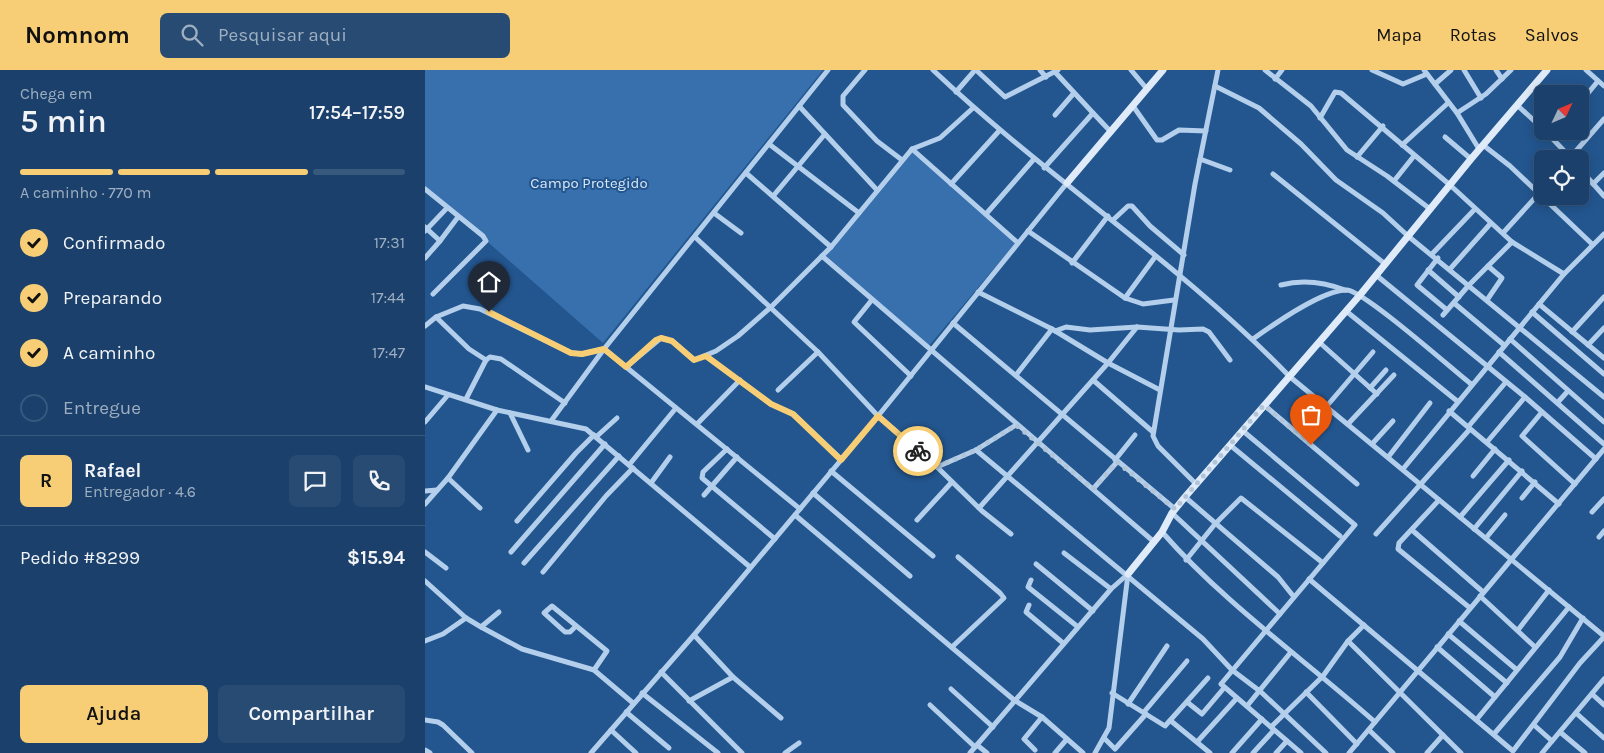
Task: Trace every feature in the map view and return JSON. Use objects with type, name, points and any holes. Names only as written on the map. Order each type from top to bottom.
[{"type":"street","points":[[551,421],[604,349],[828,70]]},
{"type":"street","points":[[865,70],[843,96],[843,105],[870,134],[902,160]]},
{"type":"street","points":[[933,70],[999,130],[1113,220],[1181,277],[1253,339],[1289,376],[1389,456],[1439,500],[1604,636],[1580,663],[1513,751],[1309,579]]},
{"type":"street","points":[[957,92],[976,70],[1005,96],[1056,71],[1111,132]]},
{"type":"street","points":[[1040,70],[1046,77]]},
{"type":"street","points":[[1131,70],[1147,89]]},
{"type":"street","points":[[591,753],[775,539],[911,376],[1067,183],[1163,70]]},
{"type":"street","points":[[1196,484],[1153,441],[1153,432],[1171,329],[1174,300],[1181,277],[1200,159],[1218,70]]},
{"type":"street","points":[[1265,70],[1311,106],[1339,143],[1394,181],[1430,209]]},
{"type":"street","points":[[1275,79],[1282,70]]},
{"type":"street","points":[[1372,70],[1403,84],[1426,72],[1481,147],[1510,166],[1534,190]]},
{"type":"street","points":[[1435,84],[1451,70]]},
{"type":"street","points":[[1464,70],[1481,98]]},
{"type":"street","points":[[1496,70],[1502,79]]},
{"type":"street","points":[[1457,113],[1481,98],[1511,70]]},
{"type":"street","points":[[970,753],[1077,627],[1111,589],[1128,574],[1162,532],[1174,511],[1185,497],[1360,295],[1471,159],[1547,70]]},
{"type":"street","points":[[1591,71],[1604,86]]},
{"type":"street","points":[[1589,92],[1598,81]]},
{"type":"street","points":[[1215,86],[1235,94],[1259,108],[1301,144],[1336,180],[1383,213],[1408,236],[1438,258],[1604,397]]},
{"type":"street","points":[[1320,118],[1333,95],[1338,91],[1383,126],[1414,156],[1450,185],[1512,242],[1563,274]]},
{"type":"street","points":[[1055,115],[1074,92]]},
{"type":"street","points":[[1402,144],[1448,103]]},
{"type":"street","points":[[1517,105],[1534,121]]},
{"type":"street","points":[[799,106],[877,190]]},
{"type":"street","points":[[1133,106],[1157,140],[1179,130],[1206,131]]},
{"type":"street","points":[[626,367],[661,338],[672,341],[694,360],[706,356],[737,336],[771,307],[831,247],[912,149],[940,138],[973,108]]},
{"type":"street","points":[[1045,168],[1093,113]]},
{"type":"street","points":[[1577,150],[1604,119]]},
{"type":"street","points":[[1357,157],[1383,126]]},
{"type":"street","points":[[951,184],[999,130]]},
{"type":"street","points":[[773,195],[825,134]]},
{"type":"street","points":[[1445,137],[1471,159]]},
{"type":"street","points":[[1553,140],[1563,150]]},
{"type":"street","points":[[769,144],[859,213]]},
{"type":"street","points":[[912,149],[1018,243]]},
{"type":"street","points":[[1394,181],[1414,156]]},
{"type":"street","points":[[986,214],[1034,159]]},
{"type":"street","points":[[1200,159],[1229,170]]},
{"type":"street","points":[[746,172],[831,247]]},
{"type":"street","points":[[1593,184],[1604,173]]},
{"type":"street","points":[[1273,174],[1385,264]]},
{"type":"street","points":[[1589,179],[1604,196]]},
{"type":"street","points":[[425,189],[483,236],[486,241],[433,294]]},
{"type":"street","points":[[1503,234],[1534,199]]},
{"type":"street","points":[[1550,205],[1592,244]]},
{"type":"street","points":[[1113,220],[1128,206],[1132,206],[1150,226],[1184,255]]},
{"type":"street","points":[[440,241],[426,229],[447,208]]},
{"type":"street","points":[[1432,254],[1475,209]]},
{"type":"street","points":[[714,212],[741,233]]},
{"type":"street","points":[[1072,263],[1108,216]]},
{"type":"street","points":[[425,258],[458,217]]},
{"type":"street","points":[[1450,270],[1491,223]]},
{"type":"street","points":[[1028,231],[1125,298],[1143,304],[1174,300]]},
{"type":"street","points":[[1403,469],[1563,274],[1604,234]]},
{"type":"street","points":[[695,237],[818,352],[878,416],[937,467],[979,508],[1011,534]]},
{"type":"street","points":[[1438,258],[1417,285],[1445,312],[1512,242]]},
{"type":"street","points":[[822,256],[930,352],[1153,542]]},
{"type":"street","points":[[1125,298],[1155,257]]},
{"type":"street","points":[[1487,300],[1502,278],[1488,266]]},
{"type":"street","points":[[1428,270],[1459,297]]},
{"type":"street","points":[[1376,275],[1487,365],[1596,459]]},
{"type":"street","points":[[1281,285],[1296,282],[1331,284],[1360,295],[1471,384]]},
{"type":"street","points":[[1253,339],[1289,314],[1326,296],[1346,290]]},
{"type":"street","points":[[978,292],[1053,330],[1108,363],[1160,390]]},
{"type":"street","points":[[1572,332],[1604,297]]},
{"type":"street","points":[[871,301],[854,322],[911,376]]},
{"type":"street","points":[[1454,303],[1504,345]]},
{"type":"street","points":[[1539,304],[1604,358]]},
{"type":"street","points":[[425,326],[436,317],[463,306],[480,309],[571,353],[582,354],[604,349]]},
{"type":"street","points":[[1346,311],[1457,401]]},
{"type":"street","points":[[1532,312],[1604,374]]},
{"type":"street","points":[[436,317],[469,349],[486,360]]},
{"type":"street","points":[[953,323],[1063,414],[1174,511],[1201,540],[1279,614]]},
{"type":"street","points":[[1015,375],[1053,330],[1066,327],[1090,330],[1137,326],[1205,329],[1230,360]]},
{"type":"street","points":[[979,508],[1108,363],[1137,326]]},
{"type":"street","points":[[1588,345],[1604,328]]},
{"type":"street","points":[[1510,339],[1604,422]]},
{"type":"street","points":[[1319,342],[1377,394]]},
{"type":"street","points":[[604,349],[800,509]]},
{"type":"street","points":[[779,390],[818,352]]},
{"type":"street","points":[[1326,407],[1373,352]]},
{"type":"street","points":[[1349,753],[1481,594],[1513,560],[1604,448],[1558,402],[1499,352]]},
{"type":"street","points":[[466,399],[486,360],[490,356],[501,359],[565,403]]},
{"type":"street","points":[[706,356],[771,404],[793,414],[841,460]]},
{"type":"street","points":[[1370,388],[1386,370]]},
{"type":"street","points":[[1348,424],[1394,375]]},
{"type":"street","points":[[697,424],[740,380]]},
{"type":"street","points":[[1093,380],[1153,432]]},
{"type":"street","points":[[1376,534],[1507,382]]},
{"type":"street","points":[[425,387],[497,410],[582,427],[605,444],[750,567]]},
{"type":"street","points":[[1558,402],[1568,391]]},
{"type":"street","points":[[425,422],[448,395]]},
{"type":"street","points":[[1487,442],[1525,397]]},
{"type":"street","points":[[1389,456],[1430,404]]},
{"type":"street","points":[[1264,405],[1357,484]]},
{"type":"street","points":[[543,572],[631,466],[676,408]]},
{"type":"street","points":[[425,504],[448,478],[497,410]]},
{"type":"street","points":[[1449,411],[1559,504]]},
{"type":"street","points":[[1542,412],[1522,436],[1575,484]]},
{"type":"street","points":[[511,413],[528,450]]},
{"type":"street","points":[[517,521],[576,453],[617,418]]},
{"type":"street","points":[[1372,444],[1393,421]]},
{"type":"street","points":[[937,467],[976,450],[1016,425]]},
{"type":"street","points":[[1243,431],[1355,525],[1221,684],[1223,688],[1247,706],[1300,753]]},
{"type":"street","points":[[1093,489],[1135,435]]},
{"type":"street","points":[[511,552],[605,444]]},
{"type":"street","points":[[1230,445],[1340,536]]},
{"type":"street","points":[[727,449],[702,474],[701,478],[775,539]]},
{"type":"street","points":[[1473,476],[1495,449]]},
{"type":"street","points":[[976,450],[1082,540],[1128,574],[1203,638],[1232,670],[1261,692],[1326,753]]},
{"type":"street","points":[[525,563],[619,456]]},
{"type":"street","points":[[651,483],[670,457]]},
{"type":"street","points":[[704,495],[737,457]]},
{"type":"street","points":[[1460,517],[1509,460]]},
{"type":"street","points":[[831,471],[933,556]]},
{"type":"street","points":[[1474,529],[1522,472]]},
{"type":"street","points":[[448,478],[480,508]]},
{"type":"street","points":[[917,520],[952,482]]},
{"type":"street","points":[[1522,498],[1535,482]]},
{"type":"street","points":[[425,491],[437,490]]},
{"type":"street","points":[[813,493],[910,576]]},
{"type":"street","points":[[1185,497],[1278,577],[1294,597]]},
{"type":"street","points":[[1186,560],[1215,524],[1241,498],[1323,563]]},
{"type":"street","points":[[1592,512],[1604,498]]},
{"type":"street","points":[[1439,500],[1399,543],[1398,549],[1470,608]]},
{"type":"street","points":[[795,515],[1014,700],[1042,717],[1083,753]]},
{"type":"street","points":[[1486,538],[1505,515]]},
{"type":"street","points":[[1412,530],[1535,647]]},
{"type":"street","points":[[1599,536],[1604,531]]},
{"type":"street","points":[[1162,532],[1186,560],[1265,630],[1323,676],[1375,722]]},
{"type":"street","points":[[425,552],[446,568]]},
{"type":"street","points":[[1064,553],[1111,589]]},
{"type":"street","points":[[952,647],[1004,597],[958,557]]},
{"type":"street","points":[[1037,564],[1093,611]]},
{"type":"street","points":[[1095,753],[1109,728],[1128,574]]},
{"type":"street","points":[[1031,580],[1028,587],[1077,627]]},
{"type":"street","points":[[425,581],[466,618],[481,628],[522,649],[594,670],[633,704]]},
{"type":"street","points":[[1518,630],[1549,590]]},
{"type":"street","points":[[1029,605],[1026,612],[1063,643]]},
{"type":"street","points":[[576,626],[570,632],[565,632],[544,612],[552,606],[607,651],[594,670]]},
{"type":"street","points":[[1477,719],[1569,606]]},
{"type":"street","points":[[481,628],[499,612]]},
{"type":"street","points":[[425,641],[443,634],[466,618]]},
{"type":"street","points":[[1494,734],[1560,657],[1583,618]]},
{"type":"street","points":[[1459,621],[1517,670]]},
{"type":"street","points":[[1253,753],[1283,713],[1323,676],[1348,641],[1364,625]]},
{"type":"street","points":[[1448,634],[1507,683]]},
{"type":"street","points":[[694,635],[733,677],[781,718]]},
{"type":"street","points":[[1348,641],[1461,753]]},
{"type":"street","points":[[1128,704],[1167,646]]},
{"type":"street","points":[[1437,647],[1495,697]]},
{"type":"street","points":[[1247,706],[1261,692],[1291,652]]},
{"type":"street","points":[[1104,738],[1115,749],[1187,661]]},
{"type":"street","points":[[661,672],[742,753]]},
{"type":"street","points":[[689,701],[733,677]]},
{"type":"street","points":[[1112,693],[1163,725],[1171,721],[1208,678]]},
{"type":"street","points":[[1545,752],[1604,679]]},
{"type":"street","points":[[1187,702],[1202,714],[1223,688]]},
{"type":"street","points":[[951,689],[993,728]]},
{"type":"street","points":[[1306,692],[1357,744]]},
{"type":"street","points":[[641,693],[718,753]]},
{"type":"street","points":[[1592,694],[1604,705]]},
{"type":"street","points":[[1197,742],[1237,698]]},
{"type":"street","points":[[930,705],[976,746],[987,753]]},
{"type":"street","points":[[626,712],[669,748]]},
{"type":"street","points":[[1576,713],[1604,738]]},
{"type":"street","points":[[1035,750],[1024,739],[1042,717]]},
{"type":"street","points":[[1231,753],[1262,719]]},
{"type":"street","points":[[425,720],[433,721],[443,726],[472,753]]},
{"type":"street","points":[[1171,721],[1210,753]]},
{"type":"street","points":[[1534,725],[1552,741]]},
{"type":"street","points":[[611,730],[636,753]]},
{"type":"street","points":[[1369,730],[1393,753]]},
{"type":"street","points":[[1560,732],[1585,753]]},
{"type":"street","points":[[1427,753],[1443,735]]},
{"type":"street","points":[[1055,753],[1067,739]]},
{"type":"street","points":[[1276,753],[1287,741]]},
{"type":"street","points":[[785,753],[799,743]]},
{"type":"street","points":[[425,750],[430,753]]},
{"type":"green space","name":"Campo Protegido","points":[[425,70],[823,70],[603,343],[425,187]]},
{"type":"green space","points":[[914,150],[1018,240],[928,347],[824,254]]},
{"type":"way so far","points":[[918,451],[937,467],[976,450],[1016,425],[1093,489],[1117,462],[1175,509],[1264,405],[1311,445]]},
{"type":"route","points":[[489,312],[571,353],[582,354],[604,349],[626,367],[656,340],[661,338],[672,341],[694,360],[706,356],[771,404],[803,421],[841,460],[878,416],[918,451]]}]
